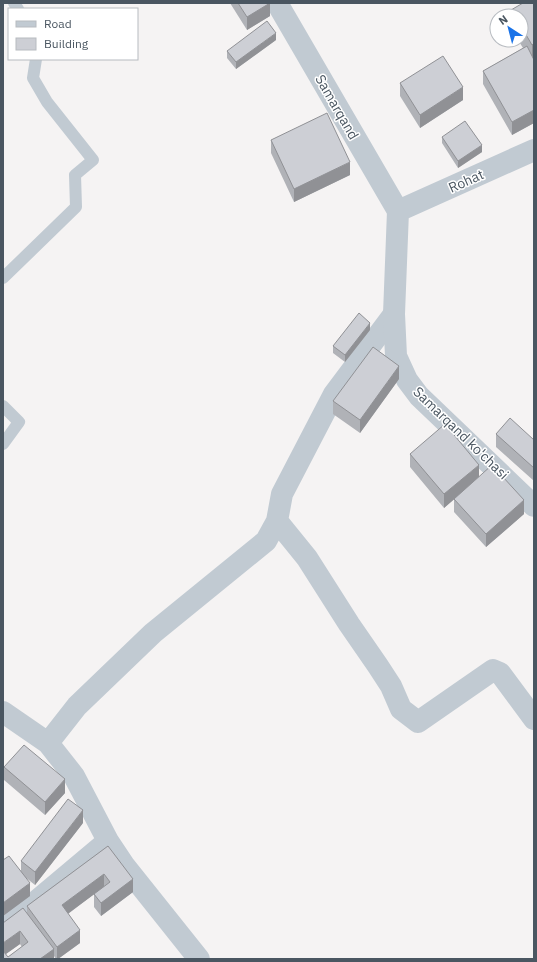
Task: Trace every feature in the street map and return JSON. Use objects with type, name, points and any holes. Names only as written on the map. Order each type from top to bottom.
[{"type":"street","name":"Samarqand","points":[[277,3],[398,211]]},
{"type":"street","name":"Rohat","points":[[398,211],[534,150]]},
{"type":"street","name":"Samarqand ko'chasi","points":[[398,211],[394,314],[396,356],[407,380],[419,396],[534,506]]},
{"type":"street","points":[[48,743],[77,706],[154,634],[266,541],[277,521],[282,494],[334,394],[394,314]]},
{"type":"street","points":[[277,521],[308,558],[349,624],[391,686],[401,709],[406,714],[418,722],[493,670],[500,673],[534,719]]},
{"type":"street","points":[[3,712],[48,743],[74,776],[108,841],[124,866],[200,959]]},
{"type":"street","points":[[3,929],[108,841]]},
{"type":"lane","points":[[3,278],[76,207],[75,175],[93,160],[48,102],[33,78],[36,60]]},
{"type":"lane","points":[[3,406],[19,422],[3,444]]},
{"type":"building","points":[[238,3],[270,3],[247,17]]},
{"type":"building","points":[[523,3],[534,3],[534,43],[532,45],[529,40],[529,8],[514,8]]},
{"type":"building","points":[[267,21],[276,33],[236,62],[227,51]]},
{"type":"building","points":[[523,48],[528,48],[534,60],[534,110],[512,122],[483,71]]},
{"type":"building","points":[[443,56],[463,87],[420,115],[400,83]]},
{"type":"building","points":[[327,113],[350,162],[294,189],[271,140]]},
{"type":"building","points":[[465,121],[482,145],[458,161],[442,137]]},
{"type":"building","points":[[359,313],[370,323],[345,355],[333,346]]},
{"type":"building","points":[[373,347],[399,366],[360,420],[333,401]]},
{"type":"building","points":[[510,418],[534,440],[534,468],[496,434]]},
{"type":"building","points":[[445,424],[479,465],[444,494],[410,454]]},
{"type":"building","points":[[492,465],[524,500],[486,534],[454,499]]},
{"type":"building","points":[[24,745],[65,779],[45,802],[4,767]]},
{"type":"building","points":[[68,799],[83,810],[35,872],[21,861]]},
{"type":"building","points":[[108,846],[133,879],[101,903],[94,894],[110,882],[104,874],[62,905],[80,930],[57,947],[27,906]]},
{"type":"building","points":[[9,856],[30,883],[3,903],[3,860]]},
{"type":"building","points":[[23,908],[54,949],[40,959],[3,959],[3,951],[8,957],[28,942],[20,931],[3,943],[3,923]]}]
